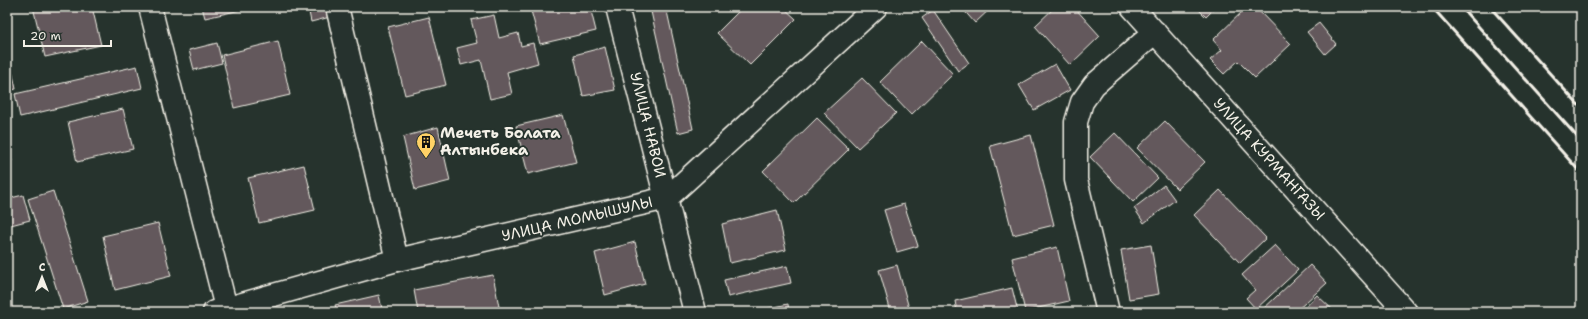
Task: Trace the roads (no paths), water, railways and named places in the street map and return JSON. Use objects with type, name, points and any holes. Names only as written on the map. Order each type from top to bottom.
[{"type":"street","points":[[150,7],[222,311]]},
{"type":"street","points":[[337,7],[390,228],[396,260]]},
{"type":"street","name":"УЛИЦА НАВОИ","points":[[617,7],[696,312]]},
{"type":"street","name":"УЛИЦА МОМЫШУЛЫ","points":[[222,311],[396,260],[666,198],[876,7]]},
{"type":"street","name":"УЛИЦА КУРМАНГАЗЫ","points":[[1132,7],[1406,312]]},
{"type":"street","points":[[1108,312],[1076,180],[1076,122],[1082,102],[1094,85],[1155,32]]},
{"type":"railway","points":[[1432,7],[1581,173]]},
{"type":"railway","points":[[1461,7],[1581,141]]},
{"type":"railway","points":[[1490,7],[1581,108]]},
{"type":"place","name":"Мечеть Болата Алтынбека","points":[[426,159]]}]
